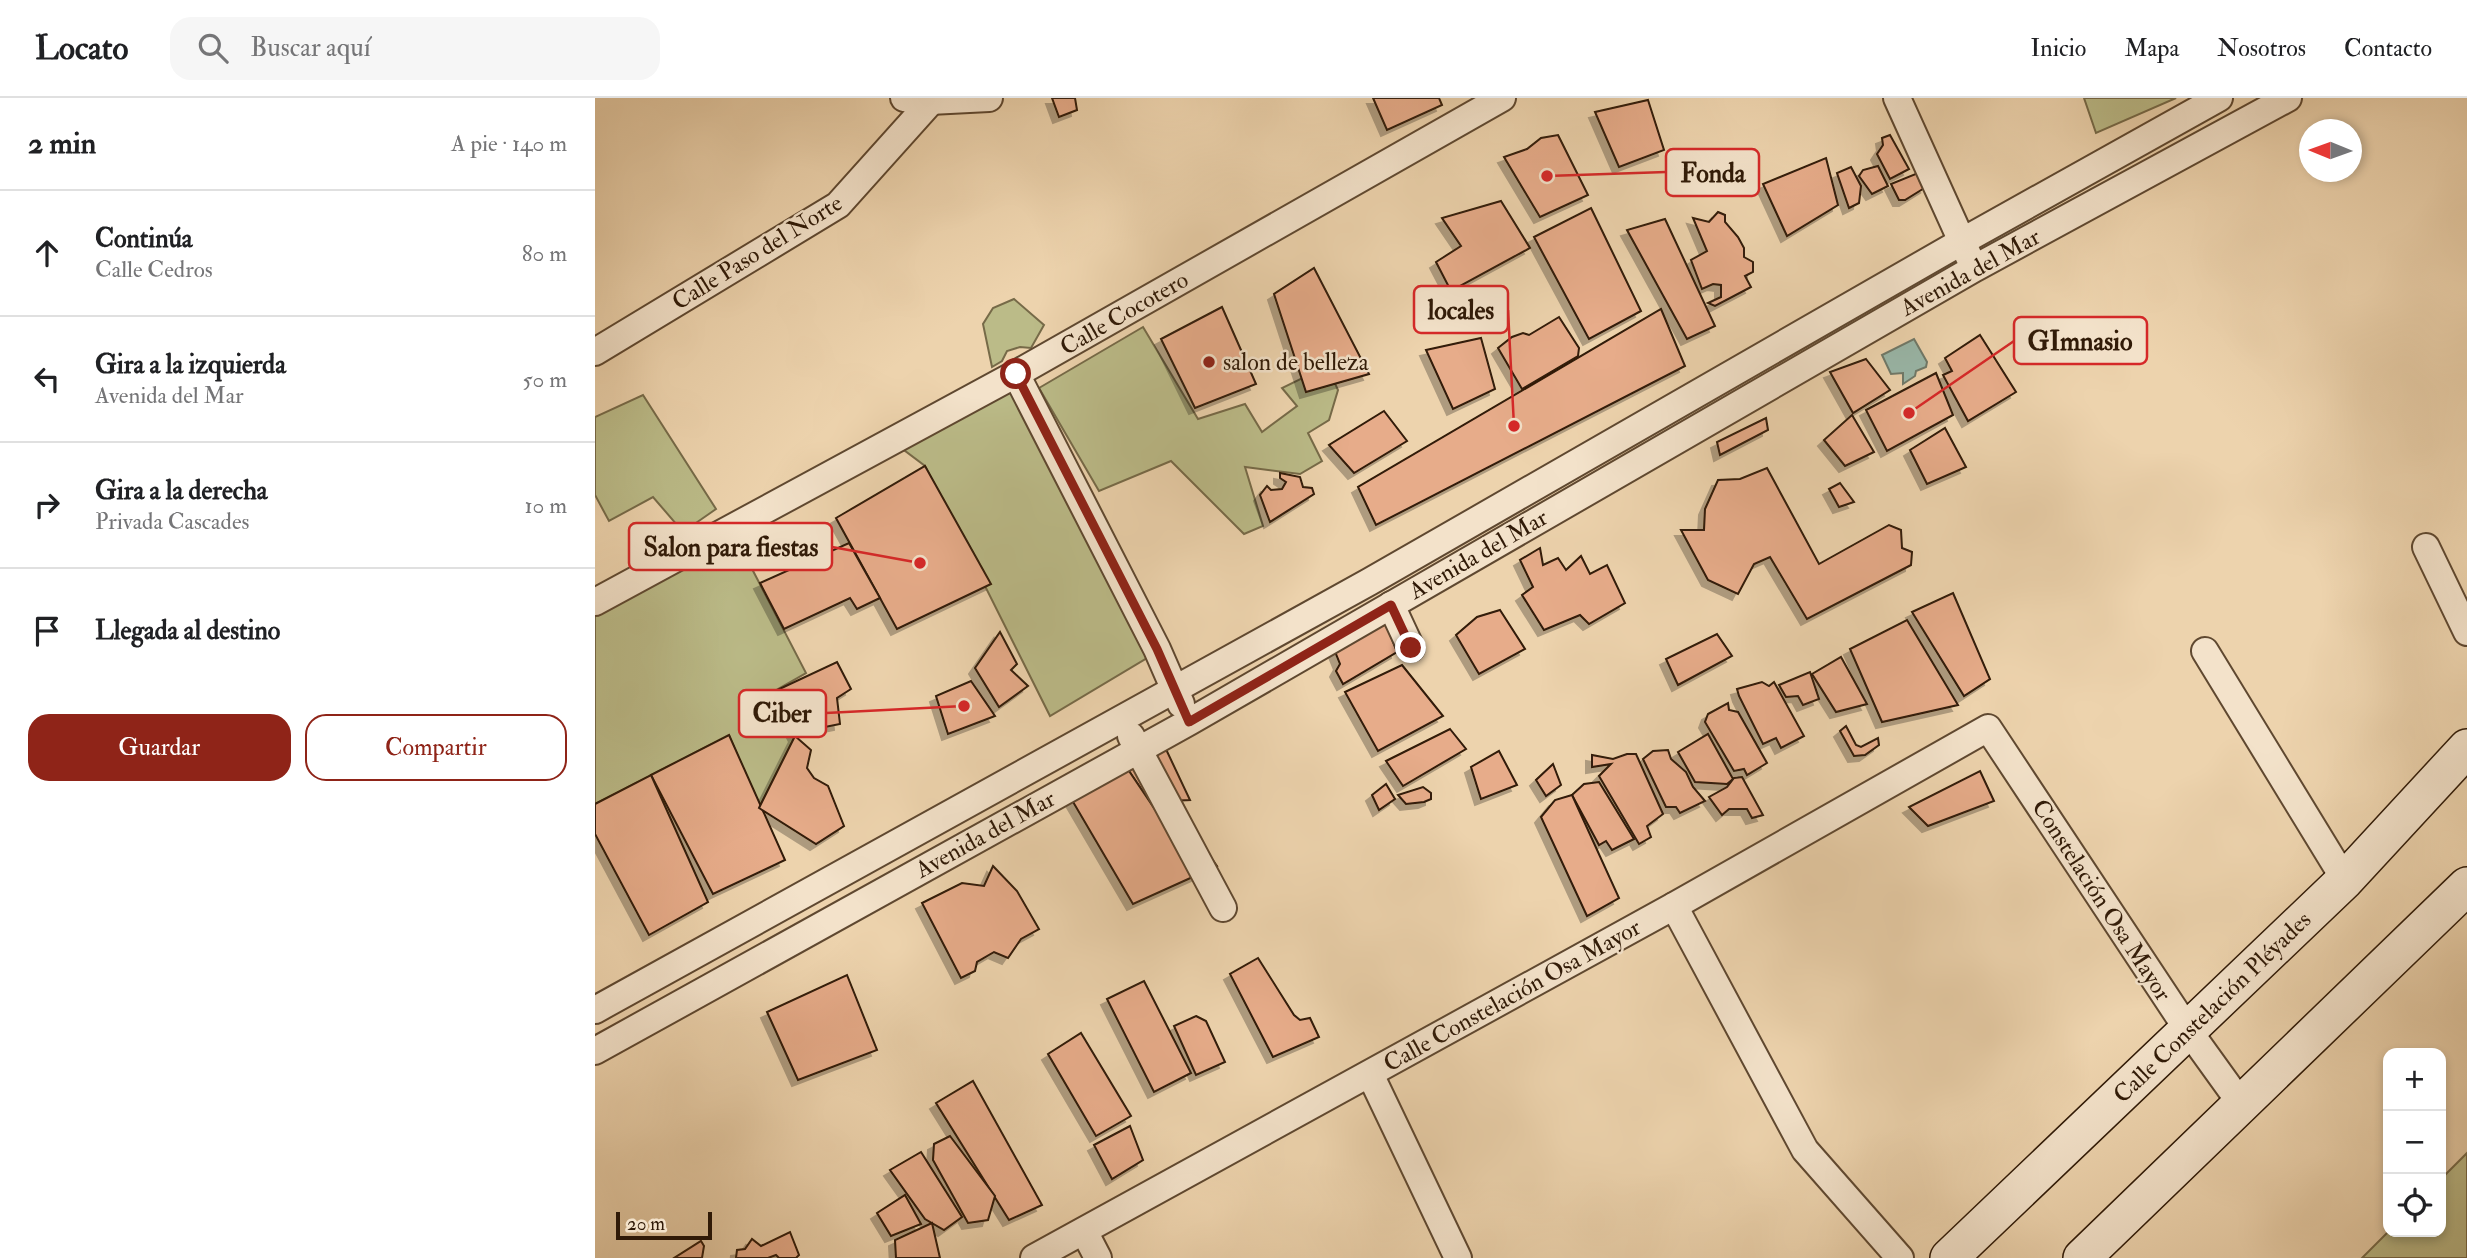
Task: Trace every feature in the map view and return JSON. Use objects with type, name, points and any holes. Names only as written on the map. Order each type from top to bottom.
[{"type":"main road","name":"Calle Constelación Pléyades","points":[[1949,1258],[2345,880],[2467,748]]},
{"type":"main road","points":[[2082,1258],[2467,886]]},
{"type":"street","points":[[904,98],[989,98]]},
{"type":"street","name":"Calle Cocotero","points":[[595,602],[1016,374],[1502,98]]},
{"type":"street","points":[[1897,98],[1975,268]]},
{"type":"street","name":"Avenida del Mar","points":[[595,1010],[1174,690],[1961,242],[2220,98]]},
{"type":"street","name":"Avenida del Mar","points":[[595,1051],[1189,722],[1975,268],[2288,98]]},
{"type":"street","name":"Calle Paso del Norte","points":[[595,352],[838,205],[932,100]]},
{"type":"street","points":[[1016,374],[1157,649],[1189,722]]},
{"type":"street","points":[[2426,547],[2467,632]]},
{"type":"street","points":[[1391,605],[1411,648]]},
{"type":"street","points":[[2205,651],[2345,880]]},
{"type":"street","points":[[1122,719],[1223,908]]},
{"type":"street","name":"Calle Constelación Osa Mayor","points":[[1034,1258],[1674,906],[1988,728]]},
{"type":"street","name":"Constelación Osa Mayor","points":[[1988,728],[2187,1030],[2242,1105]]},
{"type":"street","points":[[1674,906],[1805,1150],[1900,1258]]},
{"type":"street","points":[[1370,1074],[1458,1258]]},
{"type":"street","points":[[1084,1231],[1098,1258]]},
{"type":"green space","points":[[2084,98],[2176,98],[2096,133]]},
{"type":"green space","points":[[1014,299],[1044,325],[1031,348],[1020,347],[1007,351],[1002,361],[992,367],[983,324],[993,308]]},
{"type":"green space","points":[[1143,327],[1198,419],[1245,404],[1262,432],[1297,406],[1282,388],[1327,366],[1338,390],[1329,420],[1308,433],[1322,461],[1300,474],[1245,467],[1263,526],[1244,534],[1171,461],[1099,491],[1039,388]]},
{"type":"green space","points":[[1016,376],[1157,652],[1050,716],[925,466],[896,444]]},
{"type":"green space","points":[[643,395],[716,509],[683,532],[653,497],[609,521],[595,495],[595,417]]},
{"type":"green space","points":[[737,540],[806,673],[773,692],[795,736],[759,808],[729,735],[595,804],[595,612]]},
{"type":"green space","points":[[2467,1153],[2467,1258],[2362,1258],[2383,1237],[2446,1237],[2446,1174]]},
{"type":"shaded area","points":[[1914,339],[1927,362],[1926,367],[1916,371],[1915,376],[1903,384],[1903,373],[1891,374],[1882,355]]},
{"type":"building","points":[[1052,98],[1075,98],[1077,110],[1059,117]]},
{"type":"building","points":[[1373,98],[1439,98],[1442,105],[1387,130]]},
{"type":"building","points":[[1648,100],[1664,150],[1619,167],[1595,112]]},
{"type":"building","points":[[1558,135],[1588,195],[1540,217],[1504,157],[1527,149],[1541,138]]},
{"type":"building","points":[[1890,135],[1909,169],[1890,179],[1877,154],[1883,145],[1882,138]]},
{"type":"building","points":[[1826,158],[1838,205],[1787,236],[1763,184]]},
{"type":"building","points":[[1878,166],[1888,186],[1872,194],[1859,176],[1863,170]]},
{"type":"building","points":[[1851,167],[1861,186],[1859,203],[1849,208],[1837,173]]},
{"type":"building","points":[[1918,173],[1920,182],[1926,187],[1905,200],[1899,200],[1891,184]]},
{"type":"building","points":[[1501,201],[1530,248],[1451,291],[1436,262],[1461,246],[1442,218]]},
{"type":"building","points":[[1591,208],[1641,311],[1589,339],[1534,237]]},
{"type":"building","points":[[1718,212],[1725,215],[1725,222],[1738,237],[1744,248],[1744,257],[1753,262],[1753,272],[1745,276],[1751,287],[1715,306],[1708,303],[1721,297],[1721,285],[1713,284],[1702,289],[1691,260],[1707,251],[1693,218],[1709,222]]},
{"type":"building","points":[[1665,219],[1715,326],[1687,339],[1627,230]]},
{"type":"building","points":[[1314,268],[1369,374],[1306,392],[1274,294]]},
{"type":"building","name":"salon de belleza","points":[[1222,307],[1256,384],[1195,408],[1161,339]]},
{"type":"building","points":[[1661,309],[1685,366],[1376,525],[1358,487]]},
{"type":"building","points":[[1559,317],[1579,348],[1578,356],[1522,389],[1498,348],[1512,337],[1523,333],[1529,335]]},
{"type":"building","points":[[1980,335],[2016,392],[1968,421],[1943,375],[1952,371],[1945,358]]},
{"type":"building","points":[[1481,338],[1495,389],[1453,409],[1426,350]]},
{"type":"building","points":[[1866,359],[1890,390],[1853,413],[1830,372]]},
{"type":"building","points":[[1936,373],[1953,415],[1887,451],[1866,410]]},
{"type":"building","points":[[1384,411],[1407,441],[1354,473],[1329,445]]},
{"type":"building","points":[[1852,415],[1874,452],[1845,466],[1824,440]]},
{"type":"building","points":[[1766,418],[1768,430],[1720,455],[1717,442]]},
{"type":"building","points":[[1945,428],[1966,467],[1927,484],[1910,450]]},
{"type":"building","points":[[925,466],[991,584],[897,629],[836,518]]},
{"type":"building","points":[[1767,468],[1819,564],[1889,525],[1901,530],[1902,548],[1912,552],[1911,565],[1807,619],[1770,557],[1754,564],[1738,594],[1708,580],[1681,530],[1704,530],[1705,509],[1718,480],[1740,479]]},
{"type":"building","points":[[1280,473],[1300,477],[1303,487],[1312,488],[1314,494],[1270,522],[1260,495],[1267,486],[1271,490],[1282,489],[1286,482],[1280,478]]},
{"type":"building","points":[[1840,483],[1854,502],[1839,507],[1829,489]]},
{"type":"building","points":[[849,543],[880,598],[857,609],[850,598],[784,629],[760,583]]},
{"type":"building","points":[[1540,548],[1543,565],[1558,558],[1566,570],[1581,556],[1590,574],[1607,565],[1625,603],[1589,624],[1580,615],[1544,630],[1522,595],[1533,587],[1520,560]]},
{"type":"building","points":[[1953,593],[1990,679],[1964,696],[1912,612]]},
{"type":"building","points":[[1500,610],[1525,649],[1479,674],[1456,635],[1477,617]]},
{"type":"building","points":[[1907,620],[1958,705],[1882,722],[1850,649]]},
{"type":"building","points":[[1386,624],[1397,652],[1343,684],[1336,671],[1340,664],[1334,649]]},
{"type":"building","points":[[1000,632],[1017,664],[1011,670],[1028,686],[999,707],[975,668]]},
{"type":"building","points":[[1717,634],[1732,656],[1678,685],[1666,659]]},
{"type":"building","points":[[1841,657],[1867,704],[1836,712],[1812,674]]},
{"type":"building","points":[[837,662],[851,689],[837,698],[840,724],[825,727],[812,722],[795,736],[773,692]]},
{"type":"building","points":[[1402,665],[1443,716],[1378,751],[1345,692]]},
{"type":"building","points":[[1810,672],[1819,699],[1803,705],[1798,696],[1786,697],[1779,685]]},
{"type":"building","points":[[971,681],[995,716],[948,734],[936,696]]},
{"type":"building","points":[[1762,682],[1769,686],[1774,682],[1804,736],[1781,748],[1776,738],[1763,744],[1739,696],[1737,689]]},
{"type":"building","points":[[1728,703],[1729,710],[1738,712],[1767,763],[1747,775],[1744,769],[1734,771],[1705,722],[1708,714]]},
{"type":"building","points":[[1846,726],[1856,745],[1861,747],[1878,738],[1879,745],[1865,755],[1854,756],[1840,731]]},
{"type":"building","points":[[1450,729],[1466,749],[1403,786],[1386,761]]},
{"type":"building","points":[[1708,734],[1733,779],[1727,784],[1695,782],[1678,752]]},
{"type":"building","points":[[729,735],[785,860],[713,894],[651,775]]},
{"type":"building","points":[[795,736],[811,750],[807,768],[814,778],[828,786],[844,826],[816,844],[759,808]]},
{"type":"building","points":[[1164,745],[1190,800],[1169,801],[1156,811],[1127,768]]},
{"type":"building","points":[[1668,750],[1671,759],[1686,772],[1693,787],[1705,801],[1680,813],[1676,807],[1666,807],[1643,759],[1653,751]]},
{"type":"building","points":[[1499,751],[1517,785],[1481,799],[1471,767]]},
{"type":"building","points":[[1636,754],[1663,814],[1647,826],[1651,837],[1639,844],[1599,776],[1611,764],[1592,767],[1592,755],[1613,759]]},
{"type":"building","points":[[1553,764],[1561,785],[1546,796],[1536,780]]},
{"type":"building","points":[[1127,768],[1156,811],[1176,809],[1217,866],[1133,904],[1069,795]]},
{"type":"building","points":[[1980,771],[1994,801],[1928,826],[1909,807]]},
{"type":"building","points":[[651,775],[708,902],[649,935],[595,834],[595,804]]},
{"type":"building","points":[[1742,777],[1763,815],[1752,818],[1747,809],[1729,809],[1722,815],[1709,797],[1727,787],[1734,778]]},
{"type":"building","points":[[1599,782],[1634,839],[1612,850],[1606,841],[1599,845],[1572,795],[1584,784]]},
{"type":"building","points":[[1386,784],[1395,799],[1379,810],[1372,795]]},
{"type":"building","points":[[1423,787],[1431,793],[1431,799],[1424,802],[1406,804],[1398,795]]},
{"type":"building","points":[[1572,795],[1619,898],[1587,916],[1541,817],[1555,800]]},
{"type":"building","points":[[993,866],[1017,891],[1039,929],[1021,939],[1008,958],[994,952],[977,962],[975,971],[961,978],[922,903],[962,883],[984,886]]},
{"type":"building","points":[[1258,958],[1294,1015],[1300,1020],[1310,1018],[1319,1037],[1273,1057],[1230,974]]},
{"type":"building","points":[[847,975],[877,1050],[798,1080],[767,1012]]},
{"type":"building","points":[[1144,981],[1191,1073],[1154,1092],[1107,999]]},
{"type":"building","points":[[1196,1016],[1206,1021],[1225,1062],[1196,1075],[1174,1026]]},
{"type":"building","points":[[1081,1033],[1131,1116],[1096,1136],[1048,1054]]},
{"type":"building","points":[[973,1081],[1042,1205],[1009,1220],[936,1103]]},
{"type":"building","points":[[1130,1126],[1143,1160],[1112,1179],[1094,1145]]},
{"type":"building","points":[[950,1136],[995,1196],[988,1220],[968,1223],[933,1160],[934,1144]]},
{"type":"building","points":[[921,1152],[962,1217],[944,1230],[925,1219],[890,1170]]},
{"type":"building","points":[[905,1195],[921,1224],[891,1236],[877,1213]]},
{"type":"building","points":[[932,1223],[940,1258],[896,1258],[895,1240]]},
{"type":"building","points":[[790,1232],[799,1255],[796,1258],[779,1258],[776,1255],[768,1258],[736,1258],[737,1250],[745,1249],[752,1239],[761,1246]]},
{"type":"building","points":[[701,1241],[704,1246],[702,1258],[674,1258]]},
{"type":"place","name":"Fonda","points":[[1547,176]]},
{"type":"place","name":"salon de belleza","points":[[1209,362]]},
{"type":"place","name":"GImnasio","points":[[1909,413]]},
{"type":"place","name":"locales","points":[[1514,426]]},
{"type":"place","name":"Salon para fiestas","points":[[920,563]]},
{"type":"place","name":"Ciber","points":[[964,706]]},
{"type":"route","points":[[1016,374],[1157,649],[1189,722],[1391,605],[1411,648]]}]
